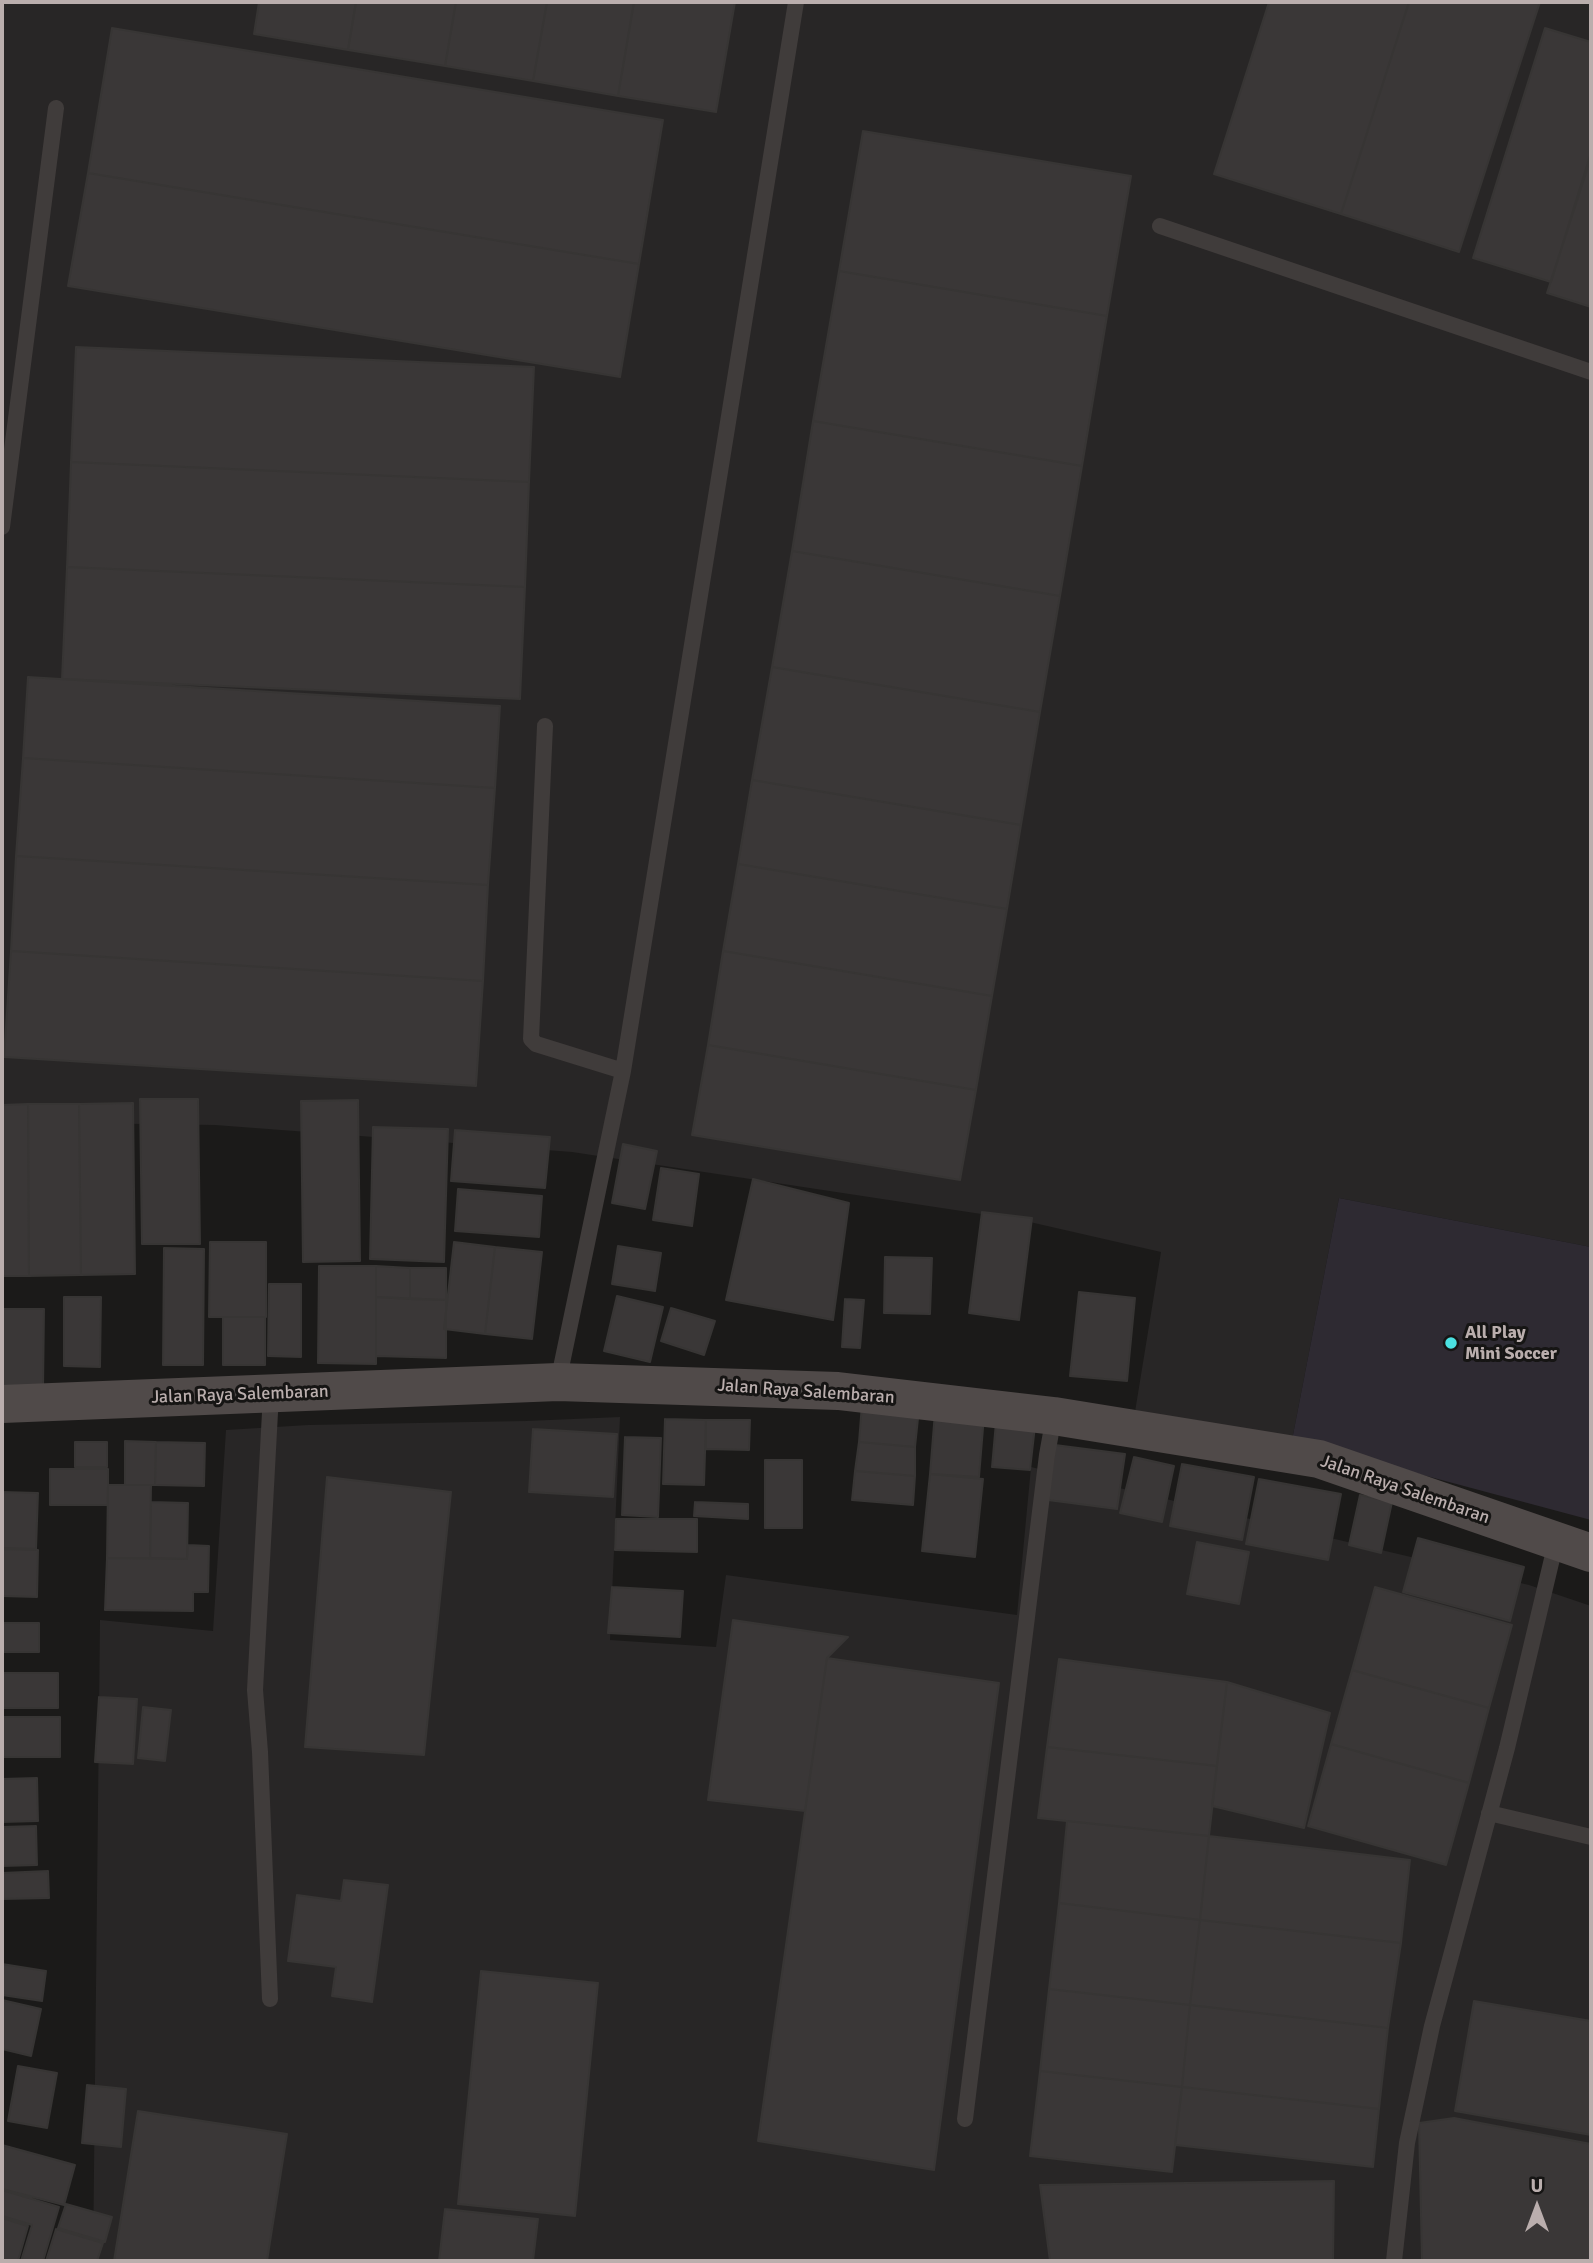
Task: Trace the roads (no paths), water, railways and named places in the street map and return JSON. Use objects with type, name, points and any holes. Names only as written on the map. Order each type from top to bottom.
[{"type":"main road","name":"Jalan Raya Salembaran","points":[[2,1404],[558,1382],[838,1391],[1054,1416],[1319,1459],[1574,1547]]},
{"type":"lane","points":[[558,1382],[623,1071],[796,2]]},
{"type":"lane","points":[[2,527],[56,108]]},
{"type":"lane","points":[[1160,226],[1591,372]]},
{"type":"lane","points":[[545,726],[531,1040],[536,1044],[623,1071]]},
{"type":"lane","points":[[270,2000],[255,1690],[271,1394]]},
{"type":"lane","points":[[965,2119],[1054,1416]]},
{"type":"lane","points":[[1394,2261],[1407,2143],[1432,2026],[1507,1748],[1574,1547]]},
{"type":"lane","points":[[1489,1813],[1591,1837]]},
{"type":"place","name":"All Play Mini Soccer","points":[[1451,1343]]}]
